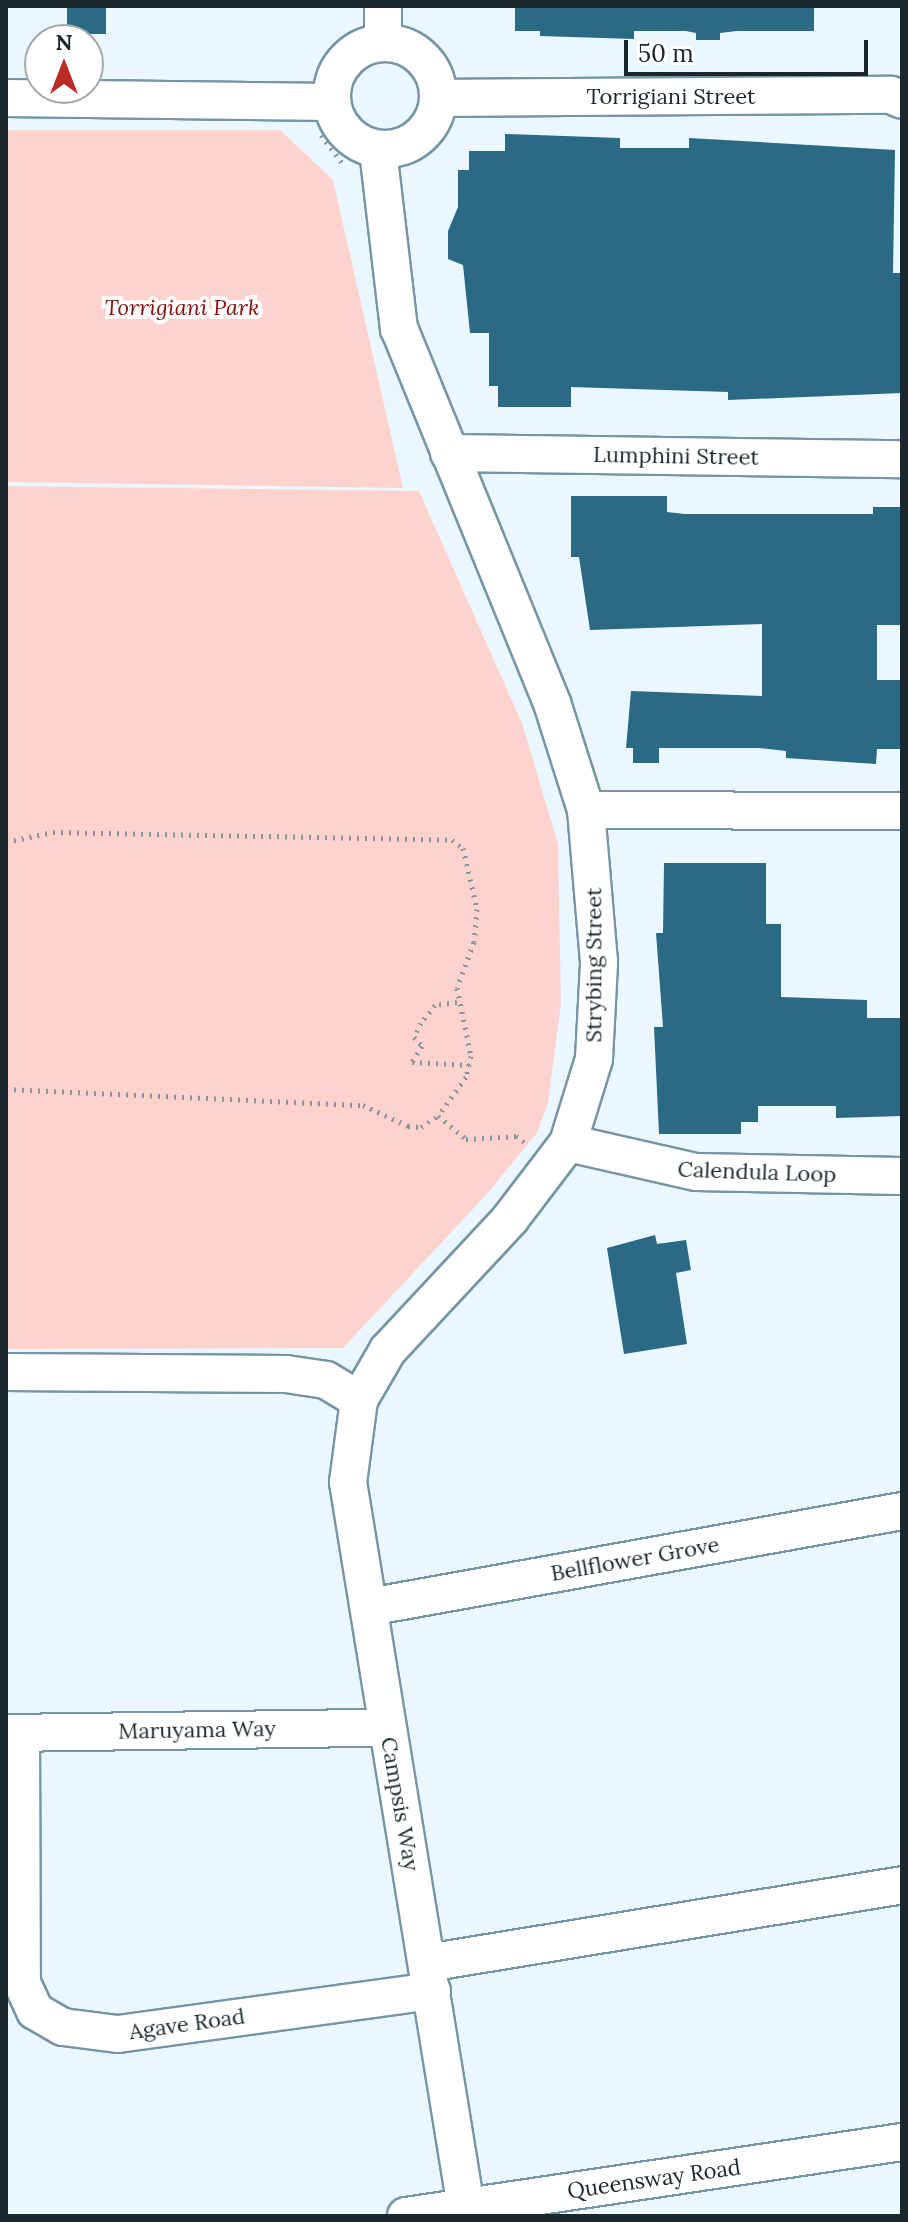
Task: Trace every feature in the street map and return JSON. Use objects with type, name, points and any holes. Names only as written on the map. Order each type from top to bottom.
[{"type":"street","points":[[383,6],[383,42]]},
{"type":"street","points":[[6,98],[321,115],[347,134],[378,149],[396,149],[427,131],[439,98],[437,80],[417,52],[383,42],[366,46],[339,68],[321,115]]},
{"type":"street","name":"Torrigiani Street","points":[[439,98],[891,95],[902,100]]},
{"type":"street","name":"Strybing Street","points":[[359,1400],[388,1350],[510,1219],[551,1146],[594,1059],[599,962],[586,810],[552,703],[399,329],[378,149]]},
{"type":"street","name":"Lumphini Street","points":[[449,453],[902,459]]},
{"type":"street","points":[[586,810],[902,811]]},
{"type":"street","name":"Calendula Loop","points":[[551,1146],[696,1172],[902,1176]]},
{"type":"street","points":[[6,1372],[286,1374],[326,1380],[359,1400]]},
{"type":"street","name":"Campsis Way","points":[[359,1400],[348,1482],[466,2207]]},
{"type":"street","name":"Bellflower Grove","points":[[369,1607],[902,1511]]},
{"type":"street","name":"Maruyama Way","points":[[13,1733],[387,1728]]},
{"type":"street","name":"Agave Road","points":[[13,1733],[22,1983],[35,2011],[63,2027],[118,2034],[429,1977]]},
{"type":"street","points":[[429,1977],[902,1885]]},
{"type":"street","name":"Queensway Road","points":[[406,2216],[902,2142]]},
{"type":"path","points":[[321,115],[349,177]]},
{"type":"path","points":[[6,842],[53,832],[452,840],[463,848],[477,909],[457,1002],[469,1036],[469,1065],[438,1116],[421,1127],[363,1105],[6,1089]]},
{"type":"path","points":[[457,1002],[435,1005],[421,1023],[414,1037],[422,1046],[412,1062],[469,1065]]},
{"type":"path","points":[[438,1116],[466,1139],[516,1136],[551,1146]]},
{"type":"green space","name":"Torrigiani Park","points":[[6,130],[280,130],[333,180],[403,488],[6,482]]},
{"type":"green space","points":[[6,486],[419,491],[522,723],[558,844],[561,1004],[548,1103],[537,1133],[486,1195],[343,1348],[6,1349]]},
{"type":"building","points":[[67,6],[106,6],[106,34],[104,24],[67,24]]},
{"type":"building","points":[[515,6],[814,6],[814,31],[737,31],[720,33],[720,40],[696,40],[696,33],[686,31],[634,31],[634,39],[540,36],[540,31],[515,31]]},
{"type":"building","points":[[505,134],[620,138],[620,148],[689,148],[689,138],[895,150],[893,273],[902,273],[902,393],[728,400],[728,392],[571,387],[571,407],[498,407],[498,386],[489,386],[489,333],[470,333],[463,265],[448,259],[448,231],[458,207],[458,170],[469,170],[469,151],[505,151]]},
{"type":"building","points":[[571,496],[667,496],[667,512],[685,514],[873,514],[873,507],[902,507],[902,625],[877,625],[877,680],[902,680],[902,749],[877,749],[876,764],[786,758],[786,751],[759,748],[659,748],[659,763],[633,763],[633,748],[626,748],[631,691],[762,696],[762,624],[590,630],[579,557],[571,557]]},
{"type":"building","points":[[664,863],[766,863],[766,924],[781,924],[781,997],[867,1000],[867,1018],[902,1018],[902,1116],[836,1118],[836,1106],[758,1106],[758,1122],[741,1122],[741,1134],[659,1134],[654,1027],[663,1027],[656,933],[663,933]]},
{"type":"building","points":[[655,1235],[657,1244],[686,1240],[691,1270],[676,1273],[687,1344],[624,1354],[607,1248]]}]
